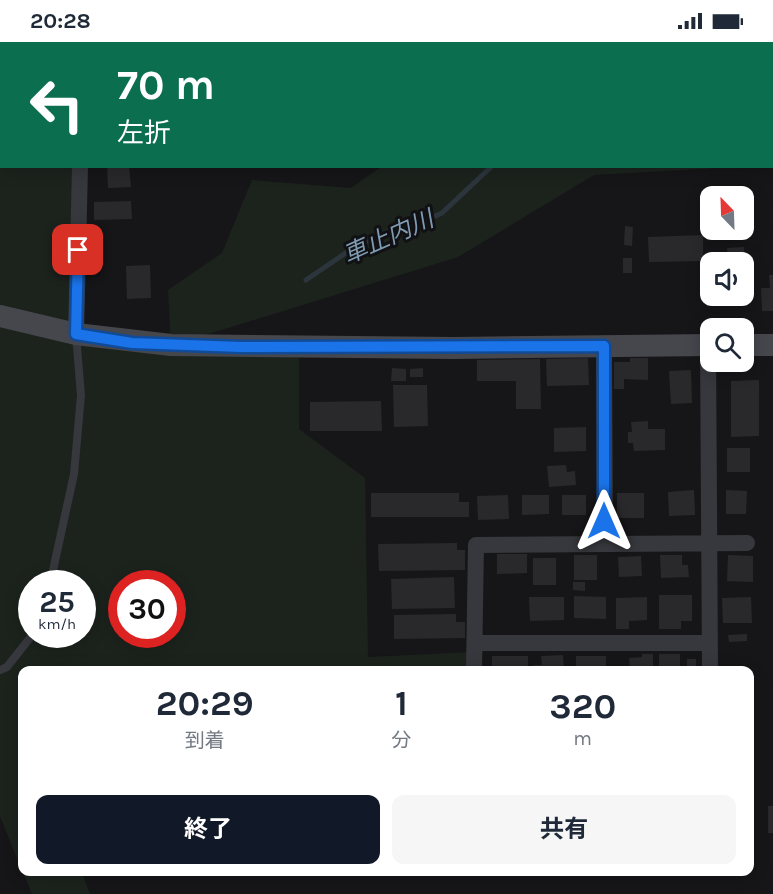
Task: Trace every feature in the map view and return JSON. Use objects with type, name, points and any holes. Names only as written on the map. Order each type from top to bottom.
[{"type":"street","points":[[76,334],[80,168]]},
{"type":"street","points":[[0,316],[76,334],[132,343],[241,347],[700,345]]},
{"type":"street","points":[[754,345],[773,345]]},
{"type":"street","points":[[604,346],[604,543]]},
{"type":"street","points":[[710,372],[710,666]]},
{"type":"street","points":[[474,666],[476,544],[747,543]]},
{"type":"street","points":[[475,644],[709,643]]},
{"type":"lane","points":[[53,570],[74,474],[81,395],[76,334]]},
{"type":"lane","points":[[0,670],[20,648]]},
{"type":"shaded area","points":[[0,168],[80,168],[76,334],[171,345],[168,290],[222,253],[252,180],[351,188],[380,168],[720,168],[594,175],[458,257],[173,345],[299,346],[299,429],[365,478],[368,657],[475,652],[474,666],[18,666],[18,861],[0,816]]},
{"type":"shaded area","points":[[25,876],[83,876],[90,894],[32,894]]},
{"type":"building","points":[[107,168],[129,168],[131,187],[108,188]]},
{"type":"building","points":[[131,201],[132,219],[94,220],[94,202]]},
{"type":"building","points":[[625,226],[633,227],[632,246],[624,245]]},
{"type":"building","points":[[700,235],[700,240],[703,240],[703,252],[700,252],[700,261],[649,262],[648,237]]},
{"type":"building","points":[[744,247],[744,252],[727,252],[727,248]]},
{"type":"building","points":[[623,258],[632,258],[632,273],[623,273]]},
{"type":"building","points":[[150,265],[151,298],[127,299],[126,266]]},
{"type":"building","points":[[769,275],[773,275],[773,311],[762,311],[761,288],[770,288]]},
{"type":"building","points":[[588,358],[589,385],[547,386],[546,359]]},
{"type":"building","points":[[630,358],[648,358],[648,380],[624,379],[624,389],[614,389],[614,362],[630,362]]},
{"type":"building","points":[[540,359],[541,409],[516,409],[516,381],[477,381],[477,360]]},
{"type":"building","points":[[392,368],[406,369],[406,381],[391,381]]},
{"type":"building","points":[[423,368],[423,377],[410,377],[410,369]]},
{"type":"building","points":[[691,370],[692,403],[671,404],[669,371]]},
{"type":"building","points":[[759,380],[759,436],[731,437],[731,381]]},
{"type":"building","points":[[393,385],[427,385],[428,426],[394,427]]},
{"type":"building","points":[[381,401],[382,431],[310,431],[310,402]]},
{"type":"building","points":[[648,421],[648,429],[665,429],[665,450],[634,451],[633,443],[628,443],[628,432],[632,432],[631,422]]},
{"type":"building","points":[[586,427],[586,451],[554,452],[554,428]]},
{"type":"building","points":[[727,448],[750,448],[750,472],[727,472]]},
{"type":"building","points":[[566,465],[567,472],[575,471],[576,485],[549,487],[547,466]]},
{"type":"building","points":[[694,490],[695,515],[669,516],[668,492]]},
{"type":"building","points":[[726,490],[747,491],[746,514],[726,514]]},
{"type":"building","points":[[371,493],[459,493],[459,502],[469,502],[469,517],[371,517]]},
{"type":"building","points":[[617,493],[644,493],[644,518],[617,518]]},
{"type":"building","points":[[508,495],[509,519],[478,520],[477,496]]},
{"type":"building","points":[[522,495],[549,495],[549,514],[522,515]]},
{"type":"building","points":[[562,495],[586,495],[586,515],[562,515]]},
{"type":"building","points":[[457,543],[457,550],[465,550],[465,570],[379,571],[378,544]]},
{"type":"building","points":[[497,554],[527,554],[527,573],[497,574]]},
{"type":"building","points":[[574,555],[597,555],[597,580],[574,580]]},
{"type":"building","points":[[660,555],[682,555],[682,565],[688,565],[689,577],[661,578]]},
{"type":"building","points":[[728,555],[753,556],[753,582],[727,581]]},
{"type":"building","points":[[641,556],[642,576],[619,577],[618,557]]},
{"type":"building","points":[[533,558],[556,558],[556,585],[533,585]]},
{"type":"building","points":[[454,577],[455,608],[392,609],[391,579]]},
{"type":"building","points":[[573,582],[585,582],[585,591],[573,590]]},
{"type":"building","points":[[659,595],[692,595],[692,621],[681,621],[681,629],[659,629]]},
{"type":"building","points":[[574,596],[606,597],[606,619],[574,618]]},
{"type":"building","points":[[529,597],[564,597],[564,620],[530,621]]},
{"type":"building","points":[[647,597],[647,620],[629,621],[629,629],[616,629],[616,598]]},
{"type":"building","points":[[751,597],[752,623],[723,623],[722,598]]},
{"type":"building","points":[[456,614],[456,622],[465,622],[465,638],[394,639],[394,615]]},
{"type":"building","points":[[747,634],[747,641],[729,642],[728,635]]},
{"type":"building","points":[[642,654],[653,654],[653,666],[630,666],[629,658],[642,657]]},
{"type":"building","points":[[659,654],[680,654],[680,666],[659,666]]},
{"type":"building","points":[[563,655],[564,666],[533,666],[542,665],[541,656]]},
{"type":"building","points":[[492,656],[528,656],[528,666],[492,666]]},
{"type":"building","points":[[576,656],[606,656],[606,666],[576,666]]},
{"type":"building","points":[[687,659],[696,659],[696,666],[687,666]]},
{"type":"building","points":[[768,806],[773,806],[773,833],[768,833]]},
{"type":"waterway","name":"車止内川","points":[[306,280],[353,248],[391,230],[413,226],[442,213],[490,168]]},
{"type":"route","points":[[78,250],[76,334],[132,343],[241,347],[604,346],[604,521]]}]
